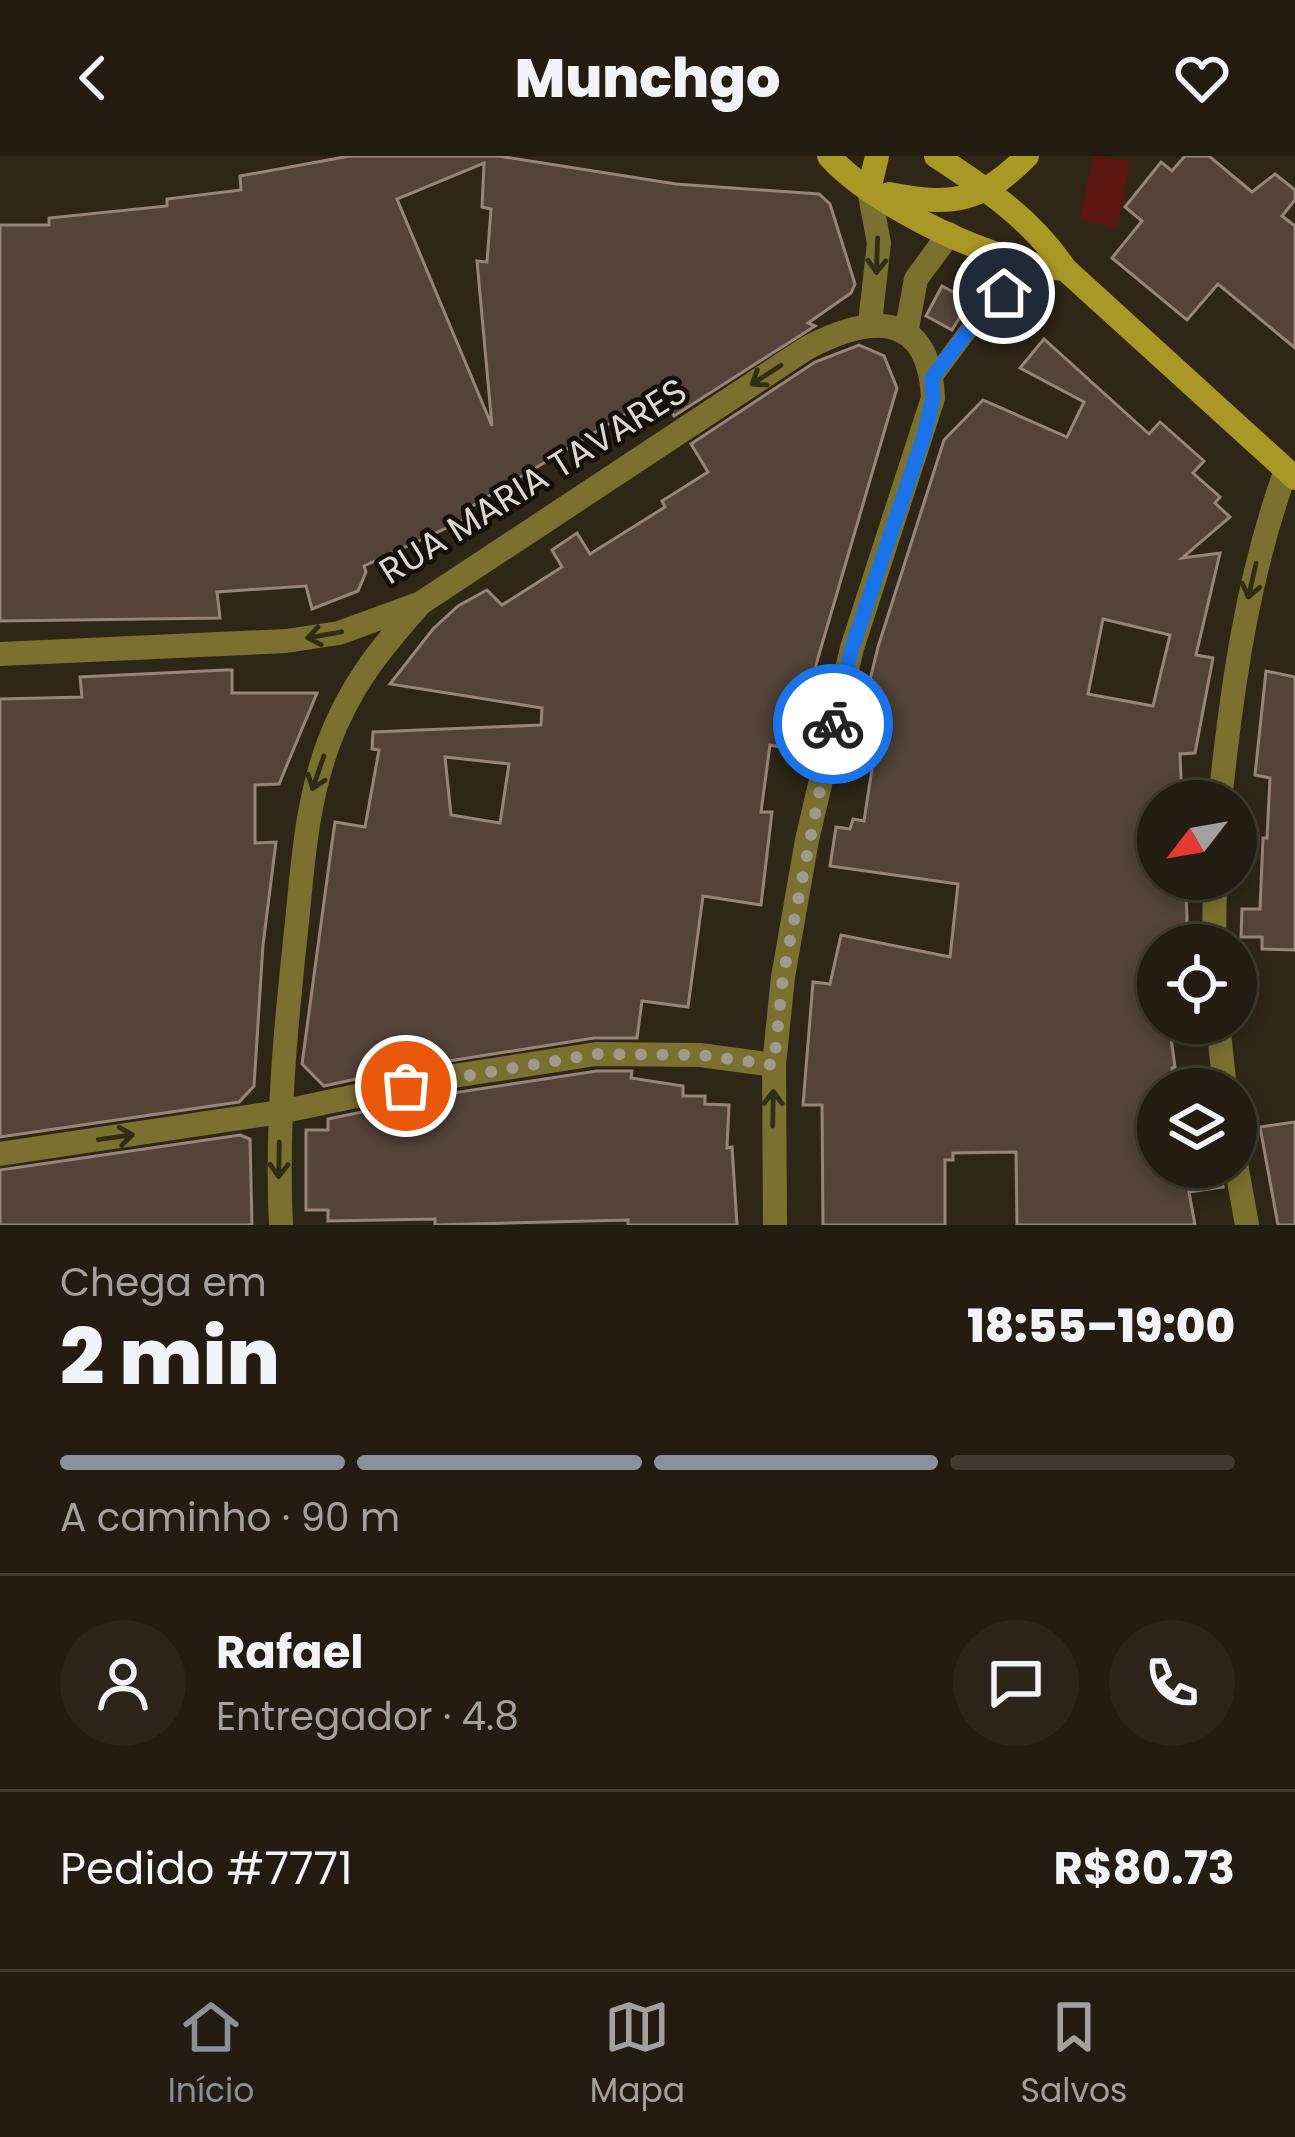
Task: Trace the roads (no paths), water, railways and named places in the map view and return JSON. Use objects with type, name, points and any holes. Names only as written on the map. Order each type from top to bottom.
[{"type":"main road","points":[[829,156],[869,190],[949,235],[1008,259],[1065,269]]},
{"type":"main road","points":[[869,190],[877,156]]},
{"type":"main road","points":[[936,156],[1035,230],[1065,269],[1291,474]]},
{"type":"main road","points":[[869,190],[948,202],[967,200],[1027,156]]},
{"type":"street","points":[[775,1225],[774,1065],[787,954],[835,715],[933,398],[932,378],[922,354],[906,334],[870,323],[879,243],[869,190]]},
{"type":"street","points":[[906,334],[916,279],[949,235]]},
{"type":"street","name":"RUA MARIA TAVARES","points":[[0,654],[286,641],[339,633],[421,603],[807,348],[842,329],[870,323]]},
{"type":"street","points":[[1223,780],[1245,613],[1258,555],[1291,474]]},
{"type":"street","points":[[280,1225],[280,1112],[310,797],[331,737],[369,661],[421,603]]},
{"type":"street","points":[[0,1154],[280,1112],[447,1077],[596,1054],[700,1055],[774,1065]]},
{"type":"street","points":[[1240,1188],[1247,1225]]},
{"type":"lane","points":[[932,378],[1004,293]]}]
